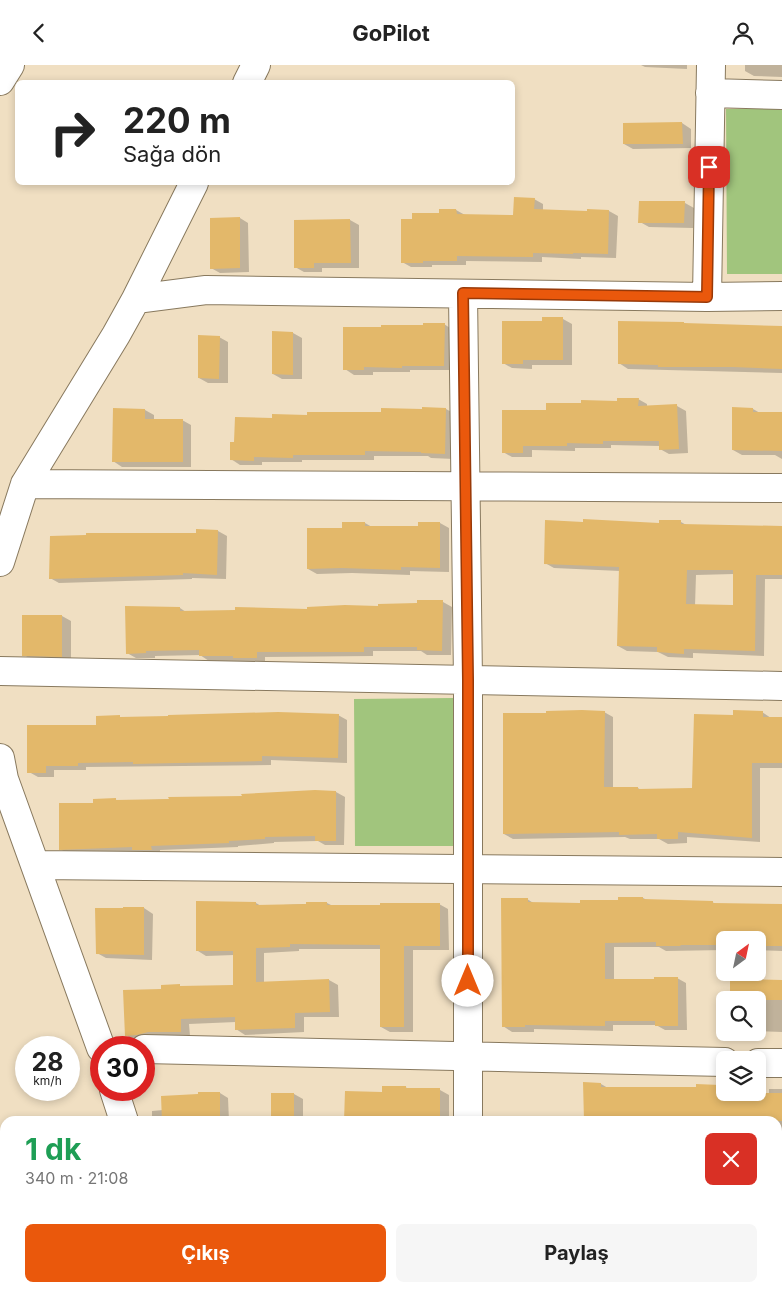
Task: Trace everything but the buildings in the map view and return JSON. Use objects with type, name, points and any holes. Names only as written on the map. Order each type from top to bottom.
[{"type":"street","points":[[0,81],[10,65]]},
{"type":"street","points":[[248,80],[256,65]]},
{"type":"street","points":[[707,297],[711,65]]},
{"type":"street","points":[[710,93],[782,95]]},
{"type":"street","points":[[0,562],[25,484],[116,335],[193,185]]},
{"type":"street","points":[[136,299],[206,290],[707,297],[782,296]]},
{"type":"street","points":[[463,293],[468,680],[468,1116]]},
{"type":"street","points":[[25,484],[782,488]]},
{"type":"street","points":[[0,671],[782,686]]},
{"type":"street","points":[[0,758],[4,779],[97,1036]]},
{"type":"street","points":[[36,865],[782,872]]},
{"type":"street","points":[[155,1049],[716,1062]]},
{"type":"street","points":[[766,1063],[782,1063]]},
{"type":"street","points":[[118,1101],[122,1116]]},
{"type":"green space","points":[[726,109],[782,109],[782,274],[727,274]]},
{"type":"green space","points":[[453,698],[453,846],[355,846],[354,699]]},
{"type":"route","points":[[468,981],[468,680],[463,293],[707,297],[709,167]]}]
